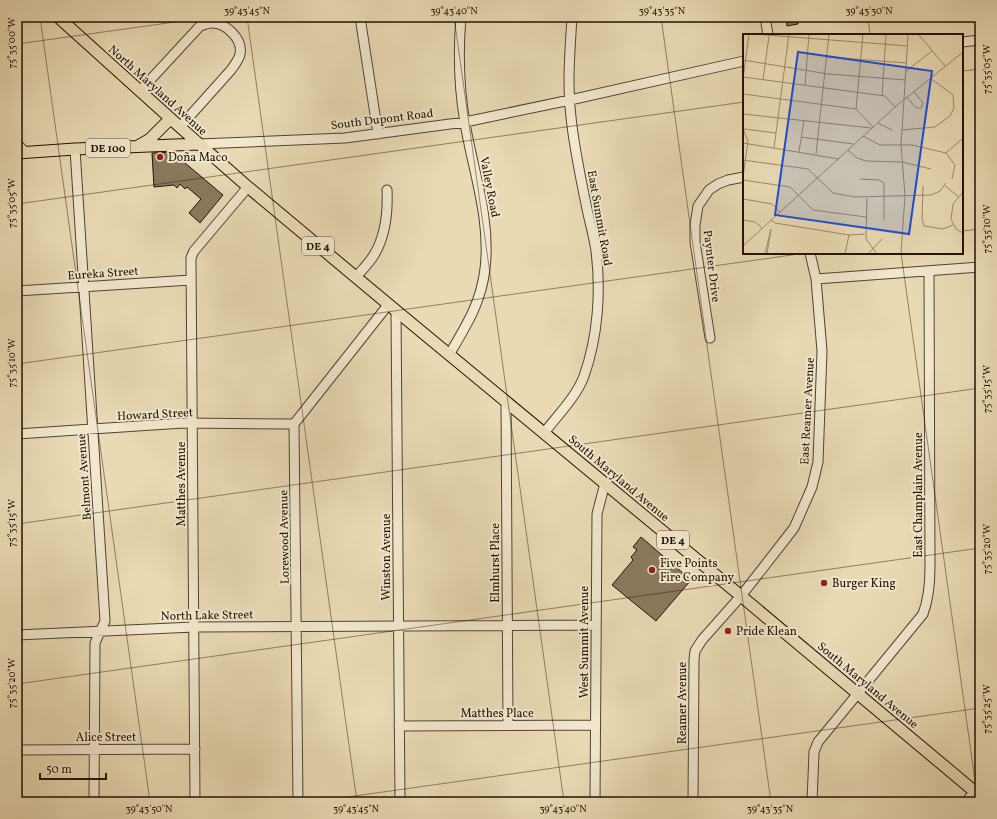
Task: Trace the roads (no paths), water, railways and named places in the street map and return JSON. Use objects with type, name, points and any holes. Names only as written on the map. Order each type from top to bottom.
[{"type":"main road","name":"North Maryland Avenue","points":[[58,17],[170,119],[248,187],[392,308]]},
{"type":"main road","points":[[136,147],[150,139],[170,119]]},
{"type":"main road","name":"South Dupont Road","points":[[20,150],[199,144]]},
{"type":"main road","name":"South Maryland Avenue","points":[[392,308],[605,483],[977,794]]},
{"type":"street","points":[[360,17],[378,134]]},
{"type":"street","name":"Valley Road","points":[[449,355],[476,308],[485,270],[486,247],[485,220],[465,122],[459,59],[460,17]]},
{"type":"street","name":"East Summit Road","points":[[544,433],[576,391],[584,377],[594,340],[597,316],[598,279],[596,250],[582,184],[571,117],[570,43],[572,17]]},
{"type":"street","points":[[764,17],[768,34]]},
{"type":"street","points":[[140,91],[200,26],[213,23],[230,30],[239,42],[240,55],[238,60],[231,70],[180,127]]},
{"type":"street","points":[[963,42],[980,40]]},
{"type":"street","name":"South Dupont Road","points":[[199,144],[345,138],[465,122],[743,61]]},
{"type":"street","name":"Belmont Avenue","points":[[75,149],[105,621],[95,643],[94,802]]},
{"type":"street","name":"Paynter Drive","points":[[710,338],[695,242],[695,225],[698,206],[709,190],[718,184],[728,180],[743,177]]},
{"type":"street","name":"Matthes Avenue","points":[[195,802],[191,258],[194,251],[248,187]]},
{"type":"street","points":[[356,277],[373,256],[381,241],[386,220],[387,190]]},
{"type":"street","name":"East Reamer Avenue","points":[[741,596],[794,528],[812,487],[818,462],[822,351],[816,279],[810,254]]},
{"type":"street","points":[[816,279],[980,267]]},
{"type":"street","name":"East Champlain Avenue","points":[[812,802],[812,765],[816,747],[823,735],[923,614],[928,602],[930,592],[929,271]]},
{"type":"street","name":"Eureka Street","points":[[17,291],[191,280]]},
{"type":"street","points":[[294,424],[392,308]]},
{"type":"street","name":"Winston Avenue","points":[[392,308],[400,802]]},
{"type":"street","name":"Elmhurst Place","points":[[506,401],[508,725]]},
{"type":"street","name":"Howard Street","points":[[17,434],[193,423],[294,424]]},
{"type":"street","name":"Lorewood Avenue","points":[[294,424],[298,802]]},
{"type":"street","name":"West Summit Avenue","points":[[595,802],[597,514],[605,483]]},
{"type":"street","name":"Reamer Avenue","points":[[693,802],[695,651],[702,640],[741,596]]},
{"type":"street","name":"North Lake Street","points":[[17,636],[194,626],[297,627],[596,625]]},
{"type":"street","name":"Matthes Place","points":[[399,726],[595,725]]},
{"type":"street","name":"Alice Street","points":[[17,750],[195,749]]},
{"type":"street","points":[[966,802],[977,794]]},
{"type":"place","name":"Doña Maco","points":[[160,157]]},
{"type":"place","name":"Five Points Fire Company","points":[[652,570]]},
{"type":"place","name":"Burger King","points":[[824,583]]},
{"type":"place","name":"Pride Klean","points":[[728,631]]}]
